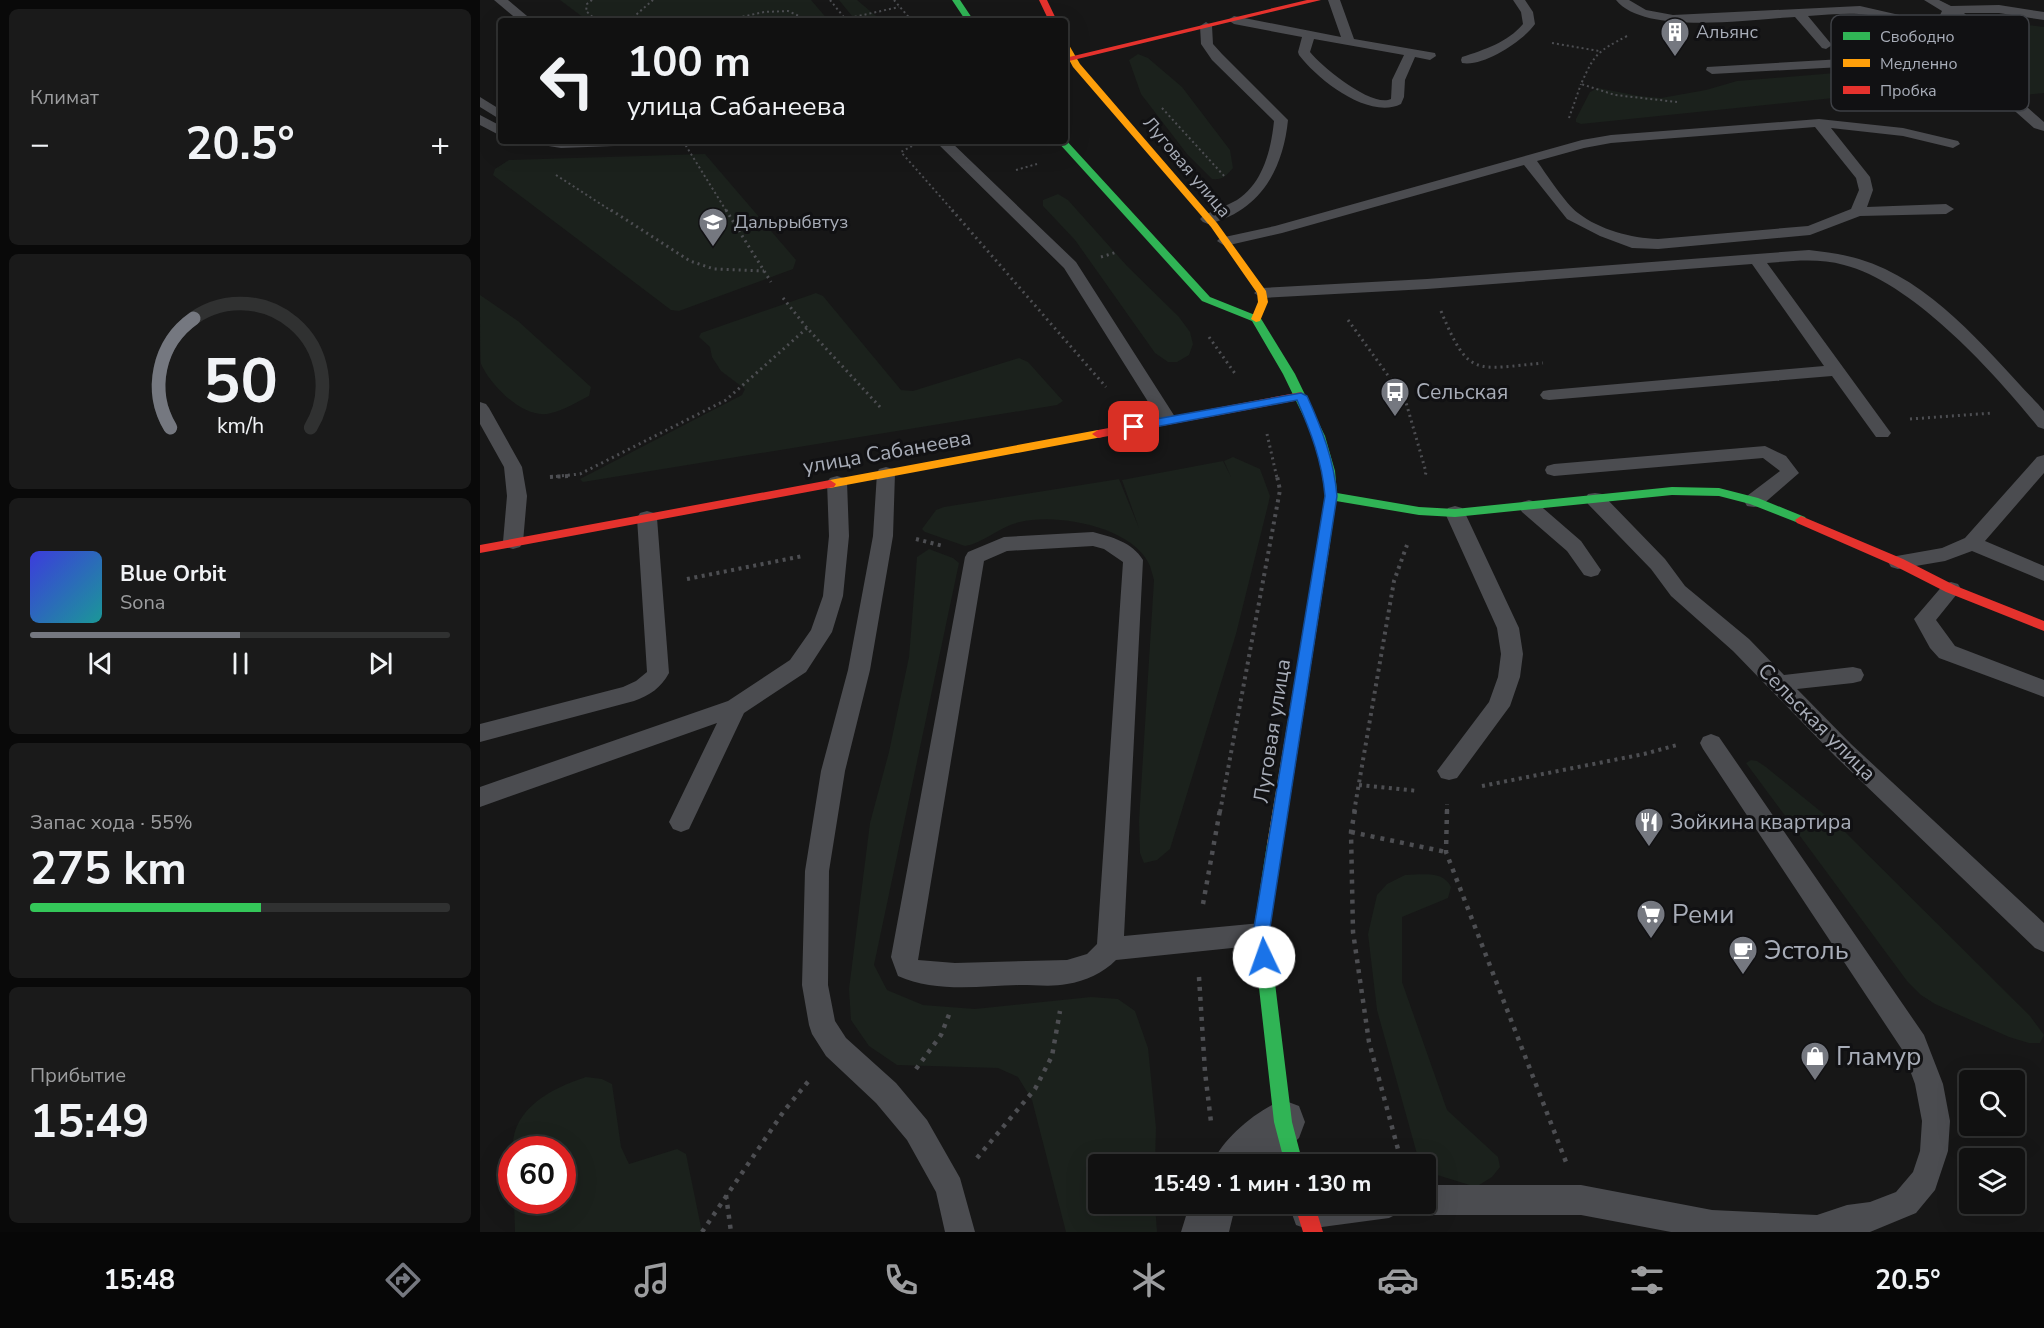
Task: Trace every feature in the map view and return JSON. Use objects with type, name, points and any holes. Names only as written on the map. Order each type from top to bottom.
[{"type":"main road","points":[[956,0],[968,18]]},
{"type":"main road","points":[[1043,0],[1052,18]]},
{"type":"main road","points":[[1068,59],[1317,0]]},
{"type":"main road","name":"Луговая улица","points":[[1068,59],[1208,219],[1262,293]]},
{"type":"main road","points":[[1065,144],[1206,299],[1257,319],[1263,302],[1262,293]]},
{"type":"main road","name":"Луговая улица","points":[[1257,319],[1301,396],[1319,436],[1329,471],[1331,496],[1261,934],[1283,1122],[1291,1154]]},
{"type":"main road","name":"улица Сабанеева","points":[[480,549],[1301,396]]},
{"type":"main road","points":[[1331,496],[1419,511],[1455,513],[1672,491],[1719,492],[1754,501],[1898,562],[1951,589],[2044,626]]},
{"type":"street","points":[[1246,1154],[1283,1122]]},
{"type":"street","points":[[1205,1232],[1210,1214]]},
{"type":"lane","points":[[500,0],[523,18]]},
{"type":"lane","points":[[1334,0],[1349,42]]},
{"type":"lane","points":[[1467,60],[1487,53],[1523,33],[1529,24],[1527,12],[1519,0]]},
{"type":"lane","points":[[1622,0],[1635,9],[1667,18],[1860,10],[1888,15]]},
{"type":"lane","points":[[1930,0],[1958,15]]},
{"type":"lane","points":[[1950,10],[2044,6]]},
{"type":"lane","points":[[1999,9],[2044,16]]},
{"type":"lane","points":[[1948,15],[1950,10]]},
{"type":"lane","points":[[1799,14],[1826,45]]},
{"type":"lane","points":[[1234,20],[1430,56]]},
{"type":"lane","points":[[1206,26],[1207,44],[1217,57],[1281,120],[1279,142],[1262,184],[1246,201],[1208,219]]},
{"type":"lane","points":[[1309,35],[1304,52],[1315,67],[1376,105],[1389,106],[1395,102],[1399,95],[1397,84],[1411,53]]},
{"type":"lane","points":[[1712,70],[1831,64]]},
{"type":"lane","points":[[480,101],[498,114]]},
{"type":"lane","points":[[2023,111],[2044,127]]},
{"type":"lane","points":[[480,119],[498,130]]},
{"type":"lane","points":[[1820,123],[1863,177],[1866,190],[1858,212]]},
{"type":"lane","points":[[1225,241],[1277,230],[1529,161],[1582,144],[1611,139],[1820,123],[1903,132],[1953,144]]},
{"type":"lane","points":[[945,144],[1070,265],[1168,420]]},
{"type":"lane","points":[[1529,161],[1572,216],[1605,233],[1632,243],[1659,244],[1810,230],[1858,212],[1946,209]]},
{"type":"lane","points":[[1262,293],[1427,284],[1809,255],[1838,258],[1881,273],[1926,302],[2032,408],[2044,423]]},
{"type":"lane","points":[[1757,260],[1834,370],[1878,428]]},
{"type":"lane","points":[[1549,395],[1834,370]]},
{"type":"lane","points":[[480,408],[513,467],[517,496],[513,542]]},
{"type":"lane","points":[[1554,470],[1765,452],[1779,459],[1787,466],[1790,473],[1782,482],[1754,501]]},
{"type":"lane","points":[[1898,562],[1945,554],[1972,543],[2044,461]]},
{"type":"lane","points":[[886,473],[883,498],[883,536],[863,648],[833,771],[817,871],[815,985],[822,1025],[836,1047],[891,1100],[917,1130],[950,1188],[960,1232]]},
{"type":"lane","points":[[480,797],[736,707],[798,666],[821,632],[833,596],[837,550],[837,482]]},
{"type":"lane","name":"Сельская улица","points":[[1595,499],[1658,564],[1678,591],[1741,645],[1843,750],[2044,940]]},
{"type":"lane","points":[[1529,507],[1574,546],[1591,570]]},
{"type":"lane","points":[[1449,771],[1499,706],[1509,677],[1512,654],[1508,628],[1455,513]]},
{"type":"lane","points":[[480,733],[626,695],[652,683],[658,673],[647,518]]},
{"type":"lane","points":[[1110,949],[1133,560],[1111,544],[1093,539],[1004,544],[975,557],[904,957],[907,968],[916,972],[955,975],[1067,972],[1095,963],[1110,949],[1261,934]]},
{"type":"lane","points":[[1972,543],[2044,574]]},
{"type":"lane","points":[[1951,589],[1925,619],[1938,642],[1947,652],[2044,689]]},
{"type":"lane","points":[[1781,686],[1792,681],[1853,675]]},
{"type":"lane","points":[[681,822],[736,707]]},
{"type":"lane","points":[[1436,1200],[1581,1200],[1712,1225],[1817,1230],[1870,1217],[1906,1203],[1925,1180],[1934,1151],[1936,1121],[1929,1084],[1914,1044],[1711,743]]},
{"type":"path","points":[[592,0],[587,4],[586,11],[594,18]]},
{"type":"path","points":[[632,18],[652,0]]},
{"type":"path","points":[[830,0],[844,18]]},
{"type":"path","points":[[894,0],[909,18]]},
{"type":"path","points":[[854,18],[900,7]]},
{"type":"path","points":[[737,18],[764,12],[788,11],[803,18]]},
{"type":"path","points":[[1523,33],[1562,45],[1599,51]]},
{"type":"path","points":[[1566,128],[1592,59],[1599,51],[1629,35]]},
{"type":"path","points":[[1581,84],[1595,91],[1631,98],[1683,103]]},
{"type":"path","points":[[539,144],[534,151],[534,160],[690,261],[714,269],[765,271]]},
{"type":"path","points":[[685,144],[771,282]]},
{"type":"path","points":[[916,144],[901,152],[1089,366]]},
{"type":"path","points":[[1016,170],[1044,162]]},
{"type":"path","points":[[1427,284],[1468,362],[1490,367],[1548,362]]},
{"type":"path","points":[[783,298],[807,328],[880,407]]},
{"type":"path","points":[[513,467],[541,476],[564,477],[579,474],[726,400],[807,328]]},
{"type":"path","points":[[1205,1072],[1196,939],[1280,490],[1268,436],[1256,404]]},
{"type":"path","points":[[1878,428],[2004,412]]},
{"type":"path","points":[[707,575],[837,550]]},
{"type":"path","points":[[1471,789],[1644,754],[1679,744],[1704,740],[1711,743]]},
{"type":"path","points":[[1359,785],[1402,789]]},
{"type":"path","points":[[1448,793],[1446,852],[1581,1200]]},
{"type":"path","points":[[1351,832],[1446,852]]},
{"type":"path","points":[[950,1188],[1004,1129],[1035,1089],[1052,1056],[1067,972]]},
{"type":"path","points":[[891,1100],[934,1048],[946,1026],[954,998],[955,975]]},
{"type":"path","points":[[702,1232],[784,1111],[836,1047]]},
{"type":"path","points":[[726,1195],[731,1232]]},
{"type":"shaded area","points":[[560,0],[811,0],[826,18],[584,18]]},
{"type":"shaded area","points":[[839,0],[857,0],[878,18],[854,18]]},
{"type":"shaded area","points":[[2029,25],[2044,27],[2044,93],[2029,94]]},
{"type":"shaded area","points":[[1138,54],[1148,58],[1182,87],[1230,150],[1233,168],[1224,177],[1212,179],[1187,154],[1141,94],[1129,60]]},
{"type":"shaded area","points":[[1831,73],[1831,98],[1581,124],[1576,122],[1590,92],[1598,88],[1661,98],[1706,90],[1737,81]]},
{"type":"shaded area","points":[[705,154],[796,260],[793,269],[679,311],[671,310],[493,175],[495,169],[509,160]]},
{"type":"shaded area","points":[[1058,194],[1068,200],[1127,266],[1179,317],[1190,332],[1193,344],[1189,355],[1177,362],[1168,362],[1155,353],[1075,240],[1043,206],[1043,200]]},
{"type":"shaded area","points":[[816,293],[823,296],[901,390],[913,391],[1019,358],[1028,362],[1063,401],[1057,405],[583,482],[580,479],[742,395],[745,389],[721,371],[712,357],[710,347],[699,337],[701,333]]},
{"type":"shaded area","points":[[480,295],[518,321],[591,387],[589,396],[561,410],[541,414],[530,412],[510,400],[492,382],[481,364]]},
{"type":"shaded area","points":[[1233,457],[1260,469],[1270,496],[1236,634],[1170,849],[1157,860],[1144,863],[1140,853],[1139,821],[1154,580],[1148,562],[1139,550],[1125,539],[1109,531],[1071,521],[1053,519],[1020,522],[979,542],[965,546],[922,529],[936,510],[944,507],[1119,479],[1139,528],[1122,480],[1223,461],[1231,477],[1224,461]]},
{"type":"shaded area","points":[[929,549],[953,558],[959,563],[874,965],[887,990],[923,1005],[975,1009],[1091,997],[1118,999],[1135,1011],[1148,1048],[1156,1128],[1155,1154],[1088,1154],[1088,1214],[1156,1214],[1157,1232],[1066,1232],[1032,1100],[1018,1077],[998,1068],[897,1065],[869,1046],[851,1020],[849,989],[870,823],[889,752],[909,657],[917,557]]},
{"type":"shaded area","points":[[1751,760],[1766,767],[1841,828],[2030,1016],[2044,1035],[2040,1043],[2029,1043],[2009,1037],[1935,1004],[1921,995],[1907,981],[1746,763]]},
{"type":"shaded area","points":[[1425,874],[1443,878],[1451,887],[1448,898],[1402,917],[1402,982],[1447,1110],[1498,1157],[1500,1167],[1492,1177],[1476,1187],[1436,1175],[1436,1154],[1417,1154],[1377,1010],[1368,934],[1377,895],[1387,884],[1405,875]]},
{"type":"shaded area","points":[[586,1077],[602,1079],[612,1084],[621,1147],[629,1164],[677,1149],[686,1154],[702,1232],[515,1232],[514,1214],[576,1214],[576,1136],[514,1136],[519,1122],[536,1102],[547,1094]]},
{"type":"traffic: fast","points":[[956,0],[968,18]]},
{"type":"traffic: fast","points":[[1065,144],[1206,299],[1256,319],[1289,374],[1319,436],[1329,471],[1331,496],[1324,543]]},
{"type":"traffic: fast","points":[[1331,496],[1419,511],[1455,513],[1672,491],[1719,492],[1754,501],[1801,520]]},
{"type":"traffic: fast","points":[[1275,844],[1261,934],[1283,1122],[1291,1154]]},
{"type":"traffic: slow","points":[[1068,50],[1076,65],[1214,225],[1262,293],[1263,302],[1256,319]]},
{"type":"traffic: slow","points":[[830,484],[1098,434]]},
{"type":"traffic: slow","points":[[1275,844],[1324,543]]},
{"type":"traffic: jam","points":[[1043,0],[1052,18]]},
{"type":"traffic: jam","points":[[1068,59],[1317,0]]},
{"type":"traffic: jam","points":[[1098,434],[1301,396]]},
{"type":"traffic: jam","points":[[480,549],[830,484]]},
{"type":"traffic: jam","points":[[1801,520],[1898,562],[1951,589],[2044,626]]},
{"type":"traffic: jam","points":[[1307,1214],[1313,1232]]},
{"type":"place","name":"Альянс","points":[[1675,58]]},
{"type":"place","name":"Дальрыбвтуз","points":[[713,248]]},
{"type":"place","name":"Сельская","points":[[1395,418]]},
{"type":"place","name":"Зойкина квартира","points":[[1649,848]]},
{"type":"place","name":"Реми","points":[[1651,940]]},
{"type":"place","name":"Эстоль","points":[[1743,976]]},
{"type":"place","name":"Гламур","points":[[1815,1082]]},
{"type":"route","points":[[1134,427],[1301,396],[1319,436],[1329,471],[1331,496],[1261,934],[1264,957]]}]
